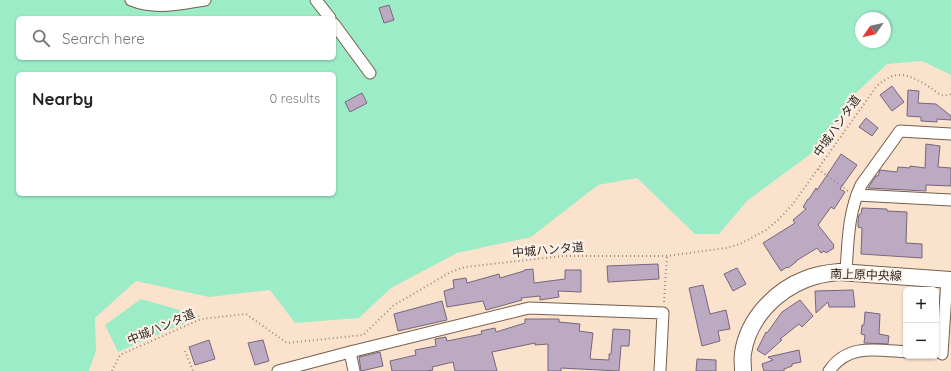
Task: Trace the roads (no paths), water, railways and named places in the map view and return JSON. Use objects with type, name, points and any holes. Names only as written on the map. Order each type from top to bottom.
[{"type":"street","points":[[130,0],[140,4],[168,6],[205,0]]},
{"type":"street","points":[[316,0],[328,16]]},
{"type":"street","points":[[336,27],[370,73]]},
{"type":"street","points":[[846,272],[848,232],[851,213],[857,195],[861,185],[900,131],[951,134]]},
{"type":"street","points":[[857,195],[951,200]]},
{"type":"street","name":"南上原中央線","points":[[743,371],[743,353],[750,331],[756,319],[768,303],[790,287],[806,279],[828,273],[846,272],[949,279]]},
{"type":"street","points":[[943,354],[949,279]]},
{"type":"street","points":[[278,371],[529,308],[663,314],[660,371]]},
{"type":"street","points":[[829,371],[836,362],[853,352],[863,349],[903,352]]},
{"type":"street","points":[[350,352],[354,371]]}]
